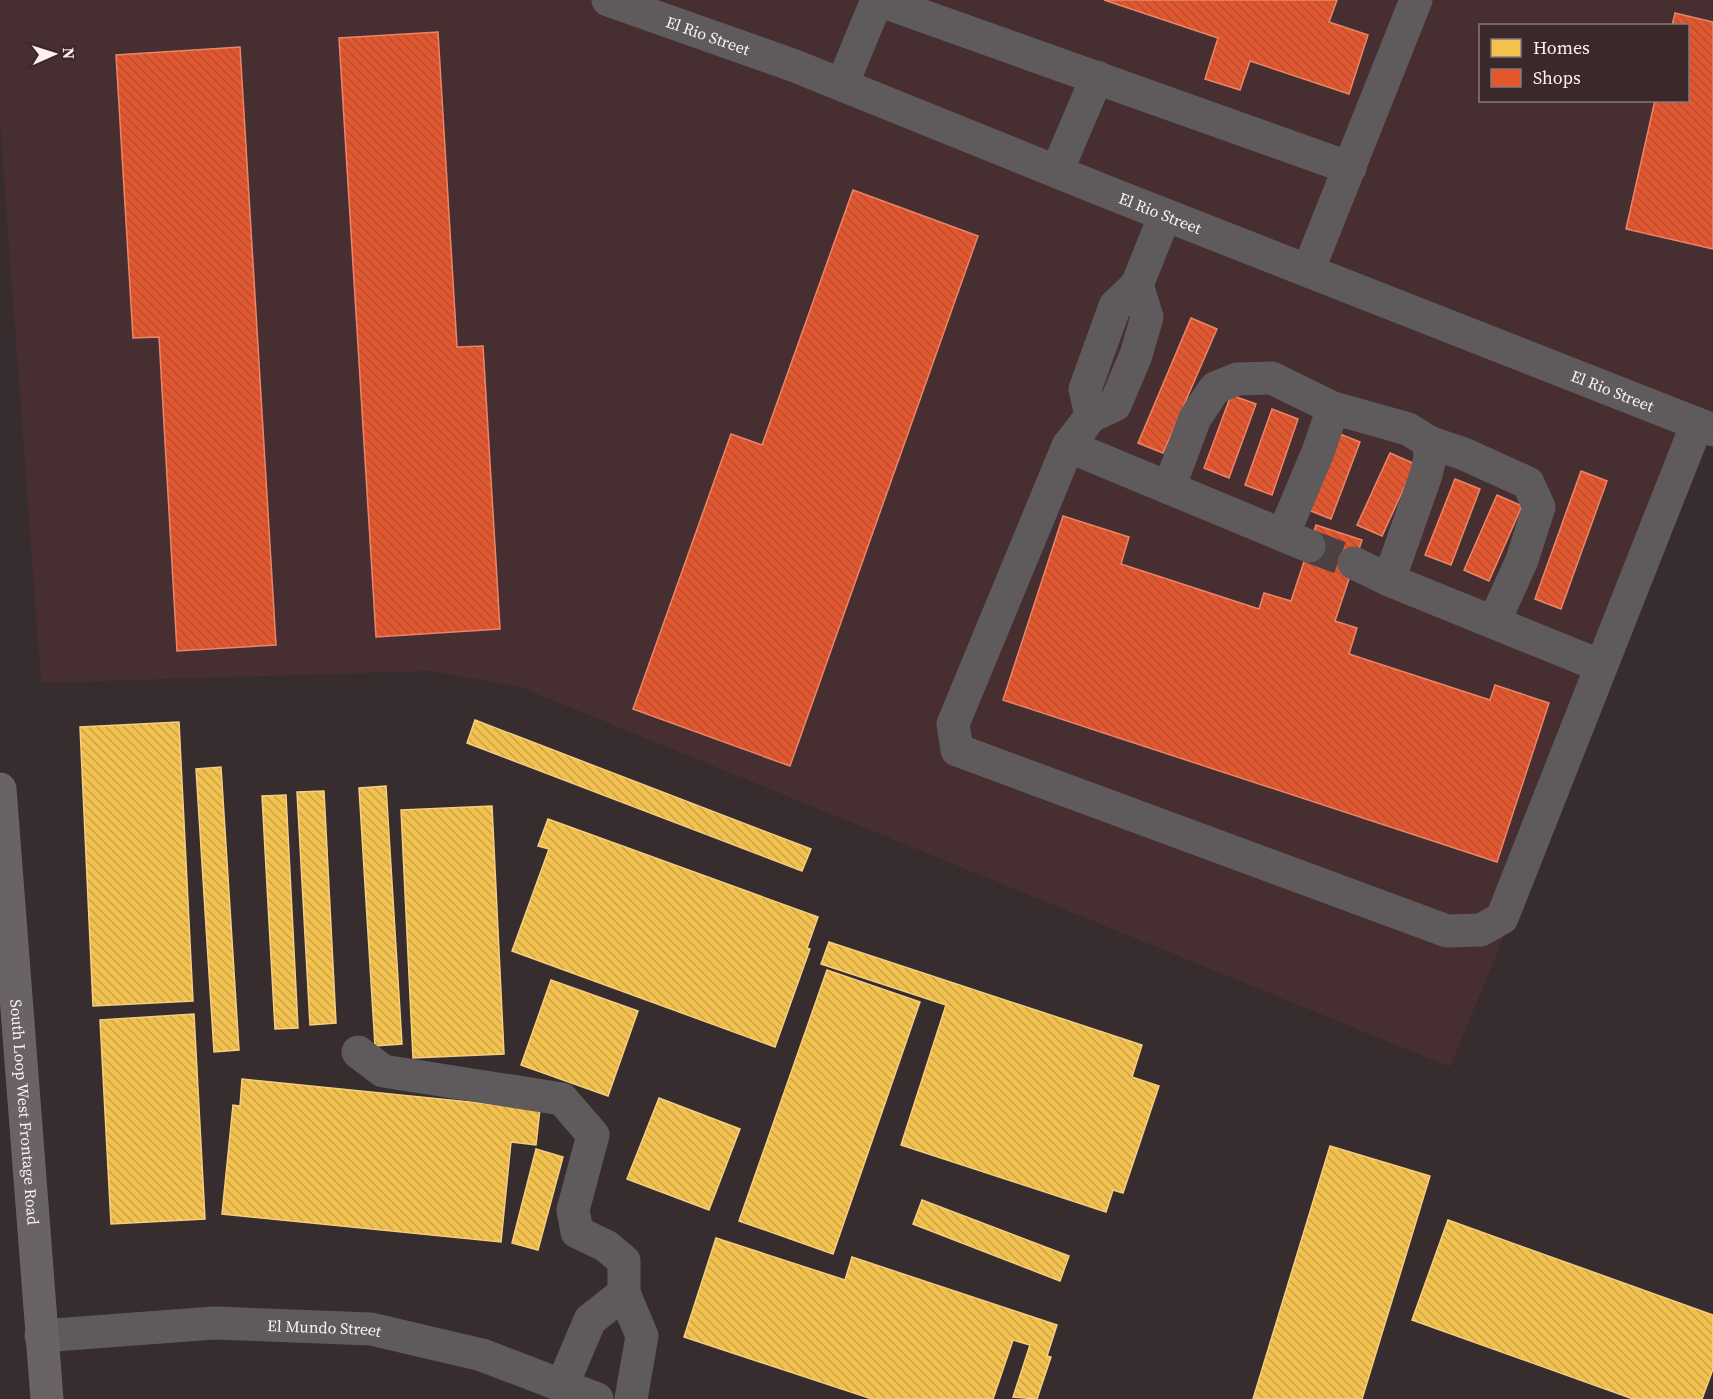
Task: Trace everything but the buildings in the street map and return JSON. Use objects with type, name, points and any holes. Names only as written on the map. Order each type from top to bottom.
[{"type":"main road","name":"South Loop West Frontage Road","points":[[0,789],[47,1399]]},
{"type":"street","name":"El Rio Street","points":[[608,0],[795,66],[1705,427]]},
{"type":"street","points":[[842,85],[877,0],[1350,168]]},
{"type":"street","points":[[1308,271],[1416,0]]},
{"type":"street","points":[[1057,171],[1097,77]]},
{"type":"street","points":[[1165,214],[1137,285],[1115,306],[1085,389],[1091,416],[1068,446],[953,724],[957,750],[1447,931],[1481,930],[1502,918],[1601,666],[1705,427]]},
{"type":"street","points":[[1168,488],[1195,418],[1215,388],[1237,379],[1272,378],[1333,408],[1408,429],[1429,442],[1464,454],[1528,483],[1539,507],[1522,560],[1494,622]]},
{"type":"street","points":[[1068,446],[1296,540],[1318,452],[1333,408]]},
{"type":"street","points":[[1389,580],[1426,475],[1430,458],[1429,442]]},
{"type":"street","points":[[1354,563],[1389,580],[1601,666]]},
{"type":"street","points":[[358,1052],[383,1071],[562,1099],[593,1135],[573,1210],[577,1232],[606,1246],[624,1261],[624,1293],[642,1336],[631,1399]]},
{"type":"street","points":[[562,1386],[590,1320],[624,1293]]},
{"type":"street","name":"El Mundo Street","points":[[41,1336],[214,1323],[371,1329],[482,1355],[597,1399]]},
{"type":"shaded area","points":[[0,0],[1713,0],[1713,433],[1450,1067],[520,687],[430,671],[41,683],[0,124]]},
{"type":"tunnel","points":[[1309,546],[1354,563]]}]
